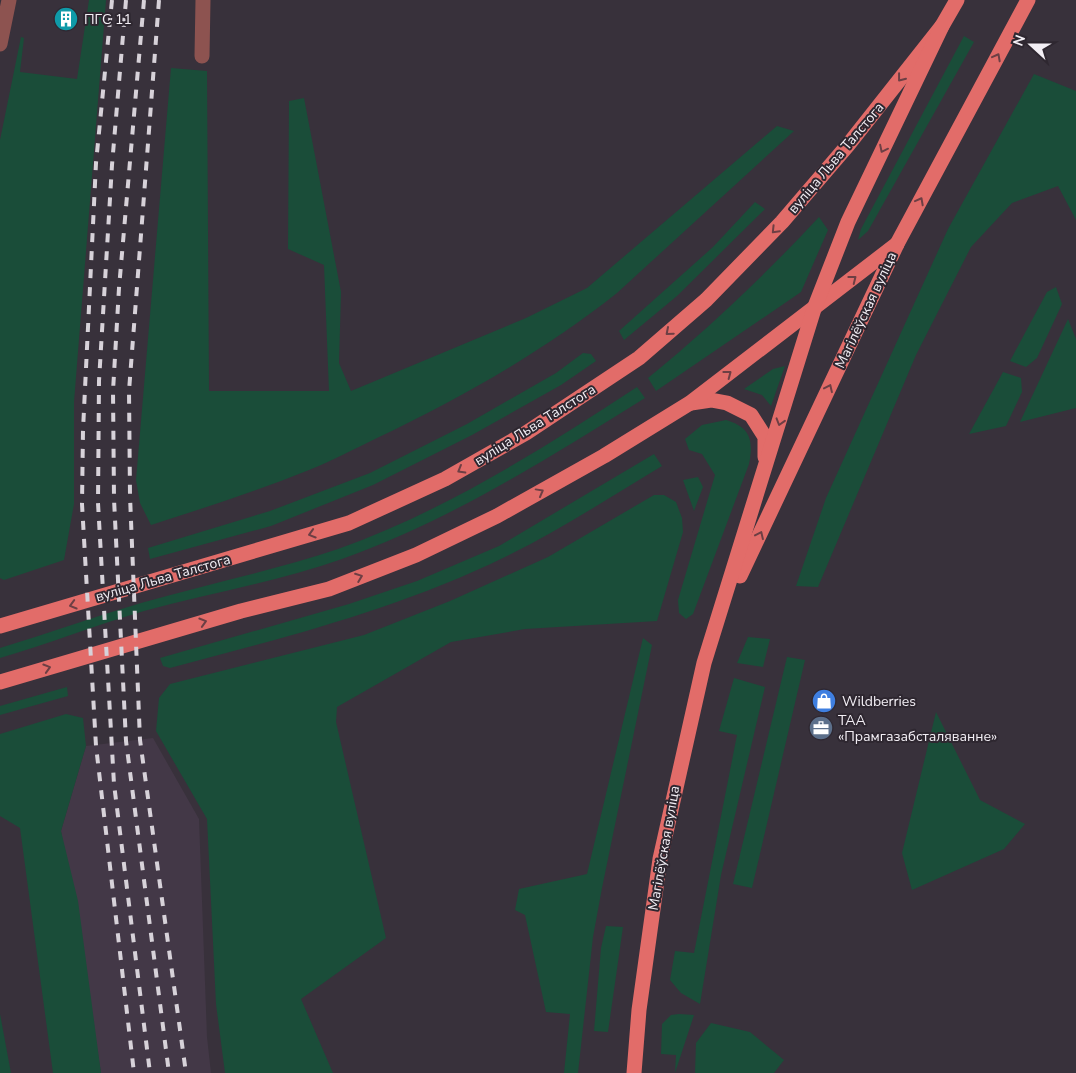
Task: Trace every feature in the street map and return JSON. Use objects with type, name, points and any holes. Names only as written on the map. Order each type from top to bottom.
[{"type":"main road","name":"Магілёўская вуліца","points":[[634,1073],[639,1010],[660,859],[704,663],[814,309],[848,222],[942,26],[957,0]]},
{"type":"main road","name":"Магілёўская вуліца","points":[[716,626],[897,244],[1028,0]]},
{"type":"main road","name":"вуліца Льва Талстога","points":[[0,626],[349,523],[445,479],[526,434],[639,358],[706,300],[782,222],[842,152],[942,26]]},
{"type":"main road","points":[[0,682],[241,611],[329,588],[416,555],[497,516],[604,456],[690,403],[897,244]]},
{"type":"main road","points":[[690,403],[711,400],[727,403],[751,415],[765,437],[765,470]]},
{"type":"street","points":[[0,44],[8,0]]},
{"type":"street","points":[[202,56],[203,0]]},
{"type":"shaded area","points":[[153,738],[199,819],[207,1037],[211,1073],[101,1073],[61,831],[86,746]]},
{"type":"green space","points":[[89,0],[106,0],[74,402],[74,504],[64,560],[4,580],[0,578],[0,140],[21,37],[24,38],[20,72],[77,79]]},
{"type":"green space","points":[[964,36],[974,42],[868,231],[858,240],[861,229]]},
{"type":"green space","points":[[171,68],[207,71],[209,391],[329,391],[324,265],[288,249],[289,101],[304,98],[341,292],[339,363],[351,391],[526,318],[587,288],[777,126],[794,131],[617,293],[531,354],[440,407],[343,455],[289,478],[151,525],[140,503],[136,480]]},
{"type":"green space","points":[[1034,74],[1076,91],[1076,220],[1058,186],[1012,203],[971,247],[916,355],[818,587],[796,586],[826,498],[948,229]]},
{"type":"green space","points":[[755,202],[765,209],[677,296],[624,340],[619,331],[713,247]]},
{"type":"green space","points":[[819,217],[828,230],[801,292],[656,391],[648,378],[736,300]]},
{"type":"green space","points":[[1056,287],[1062,304],[1037,358],[1026,367],[1010,361],[1047,292]]},
{"type":"green space","points":[[1068,319],[1076,339],[1076,408],[1020,422]]},
{"type":"green space","points":[[583,353],[591,354],[596,361],[561,385],[472,435],[373,485],[271,526],[150,559],[148,548],[270,511],[370,473],[467,424],[556,373]]},
{"type":"green space","points":[[785,366],[771,406],[762,395],[744,389],[773,369]]},
{"type":"green space","points":[[1003,372],[1021,378],[1022,392],[1006,426],[969,434]]},
{"type":"green space","points":[[637,387],[645,398],[572,443],[498,487],[382,544],[342,559],[268,581],[144,611],[0,658],[0,648],[141,603],[314,557],[377,534],[416,517],[492,477],[566,433]]},
{"type":"green space","points":[[726,420],[740,426],[748,436],[751,448],[749,464],[693,614],[686,619],[679,613],[678,600],[715,475],[702,454],[689,450],[685,439],[702,425]]},
{"type":"green space","points":[[654,454],[662,466],[545,536],[465,575],[424,592],[340,621],[170,668],[163,666],[160,658],[349,604],[417,581],[499,546]]},
{"type":"green space","points":[[698,477],[703,487],[694,511],[683,480]]},
{"type":"green space","points":[[654,495],[664,495],[676,502],[682,518],[683,532],[657,621],[525,629],[451,642],[337,707],[336,722],[386,938],[301,999],[333,1073],[225,1073],[216,1004],[207,819],[156,731],[159,698],[170,684],[364,635],[450,601],[548,557]]},
{"type":"green space","points":[[748,637],[770,639],[763,667],[737,663]]},
{"type":"green space","points":[[643,638],[652,645],[593,937],[578,1073],[564,1073],[570,1014],[546,1012],[525,915],[515,910],[519,889],[587,874]]},
{"type":"green space","points":[[787,657],[805,660],[752,888],[733,884]]},
{"type":"green space","points":[[734,678],[765,687],[721,875],[700,1004],[681,993],[670,980],[675,951],[694,953],[737,735],[719,731]]},
{"type":"green space","points":[[67,687],[68,696],[0,715],[0,706]]},
{"type":"green space","points":[[936,712],[980,800],[1025,824],[1004,849],[912,890],[902,853]]},
{"type":"green space","points":[[66,714],[83,718],[86,746],[61,831],[78,901],[101,1073],[53,1073],[20,828],[0,816],[0,734]]},
{"type":"green space","points":[[606,926],[623,927],[608,1032],[594,1031],[601,948]]},
{"type":"green space","points":[[0,1014],[11,1073],[0,1073]]},
{"type":"green space","points":[[671,1015],[694,1015],[675,1073],[676,1055],[661,1054],[662,1024]]},
{"type":"green space","points":[[711,1023],[750,1032],[784,1060],[774,1073],[695,1073],[696,1043]]},
{"type":"railway","points":[[112,0],[96,163],[83,430],[82,504],[96,746],[134,1073]]},
{"type":"railway","points":[[126,0],[112,165],[99,381],[98,503],[114,784],[150,1073]]},
{"type":"railway","points":[[144,0],[119,288],[113,391],[114,499],[126,741],[169,1073]]},
{"type":"railway","points":[[159,0],[129,391],[130,496],[140,740],[186,1073]]},
{"type":"place","name":"ПГС 11","points":[[66,19]]},
{"type":"place","name":"Wildberries","points":[[824,701]]},
{"type":"place","name":"ТАА «Прамгазабсталяванне»","points":[[821,728]]}]
